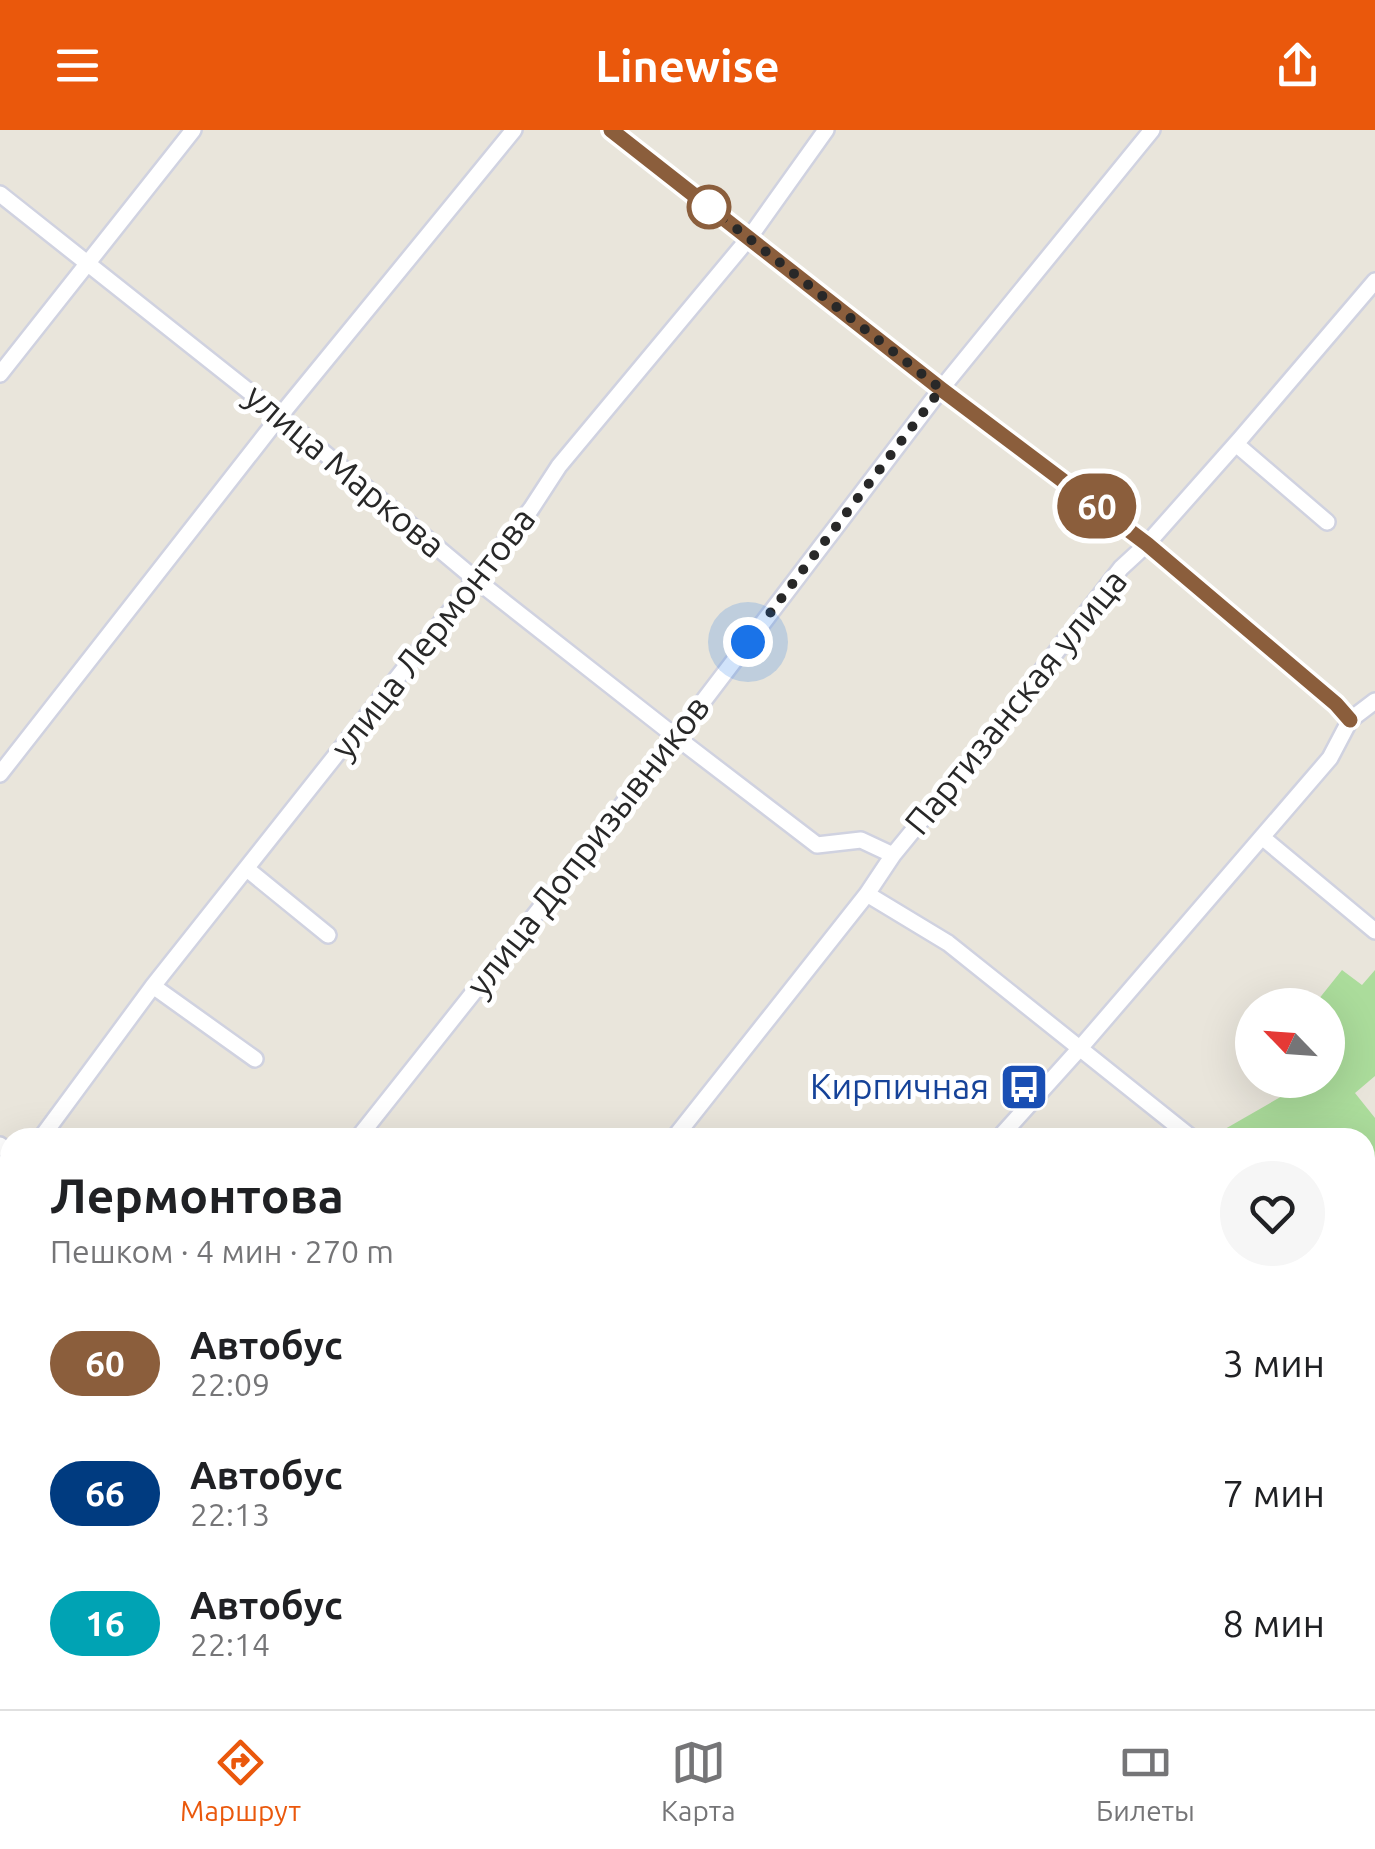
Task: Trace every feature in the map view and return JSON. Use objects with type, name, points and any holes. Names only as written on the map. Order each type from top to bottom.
[{"type":"street","points":[[0,374],[193,130]]},
{"type":"street","points":[[0,774],[280,416],[514,130]]},
{"type":"street","points":[[611,130],[941,389],[1147,544],[1350,720]]},
{"type":"street","name":"улица Лермонтова","points":[[48,1128],[153,986],[531,509],[559,466],[749,238],[826,130]]},
{"type":"street","name":"улица Допризывников","points":[[366,1128],[676,738],[941,389],[1152,130]]},
{"type":"street","name":"улица Маркова","points":[[0,194],[280,416],[475,579],[817,845],[861,840],[893,855]]},
{"type":"street","name":"Партизанская улица","points":[[682,1128],[1121,568],[1236,444],[1375,280]]},
{"type":"street","points":[[1236,444],[1327,522]]},
{"type":"street","points":[[1008,1128],[1330,758],[1350,720],[1375,700]]},
{"type":"street","points":[[1262,837],[1375,931]]},
{"type":"street","points":[[247,869],[328,934]]},
{"type":"street","points":[[866,894],[948,943],[1180,1128]]},
{"type":"street","points":[[153,986],[255,1059]]},
{"type":"green space","points":[[1342,970],[1362,985],[1375,970],[1375,1076],[1355,1093],[1375,1118],[1375,1128],[1227,1128],[1279,1098],[1345,1098],[1345,988],[1328,988]]},
{"type":"bus line","name":"60","points":[[611,130],[941,389],[1147,544],[1350,720]]},
{"type":"place","name":"Кирпичная","points":[[1024,1087]]},
{"type":"route","points":[[709,207],[941,389],[748,642]]}]
